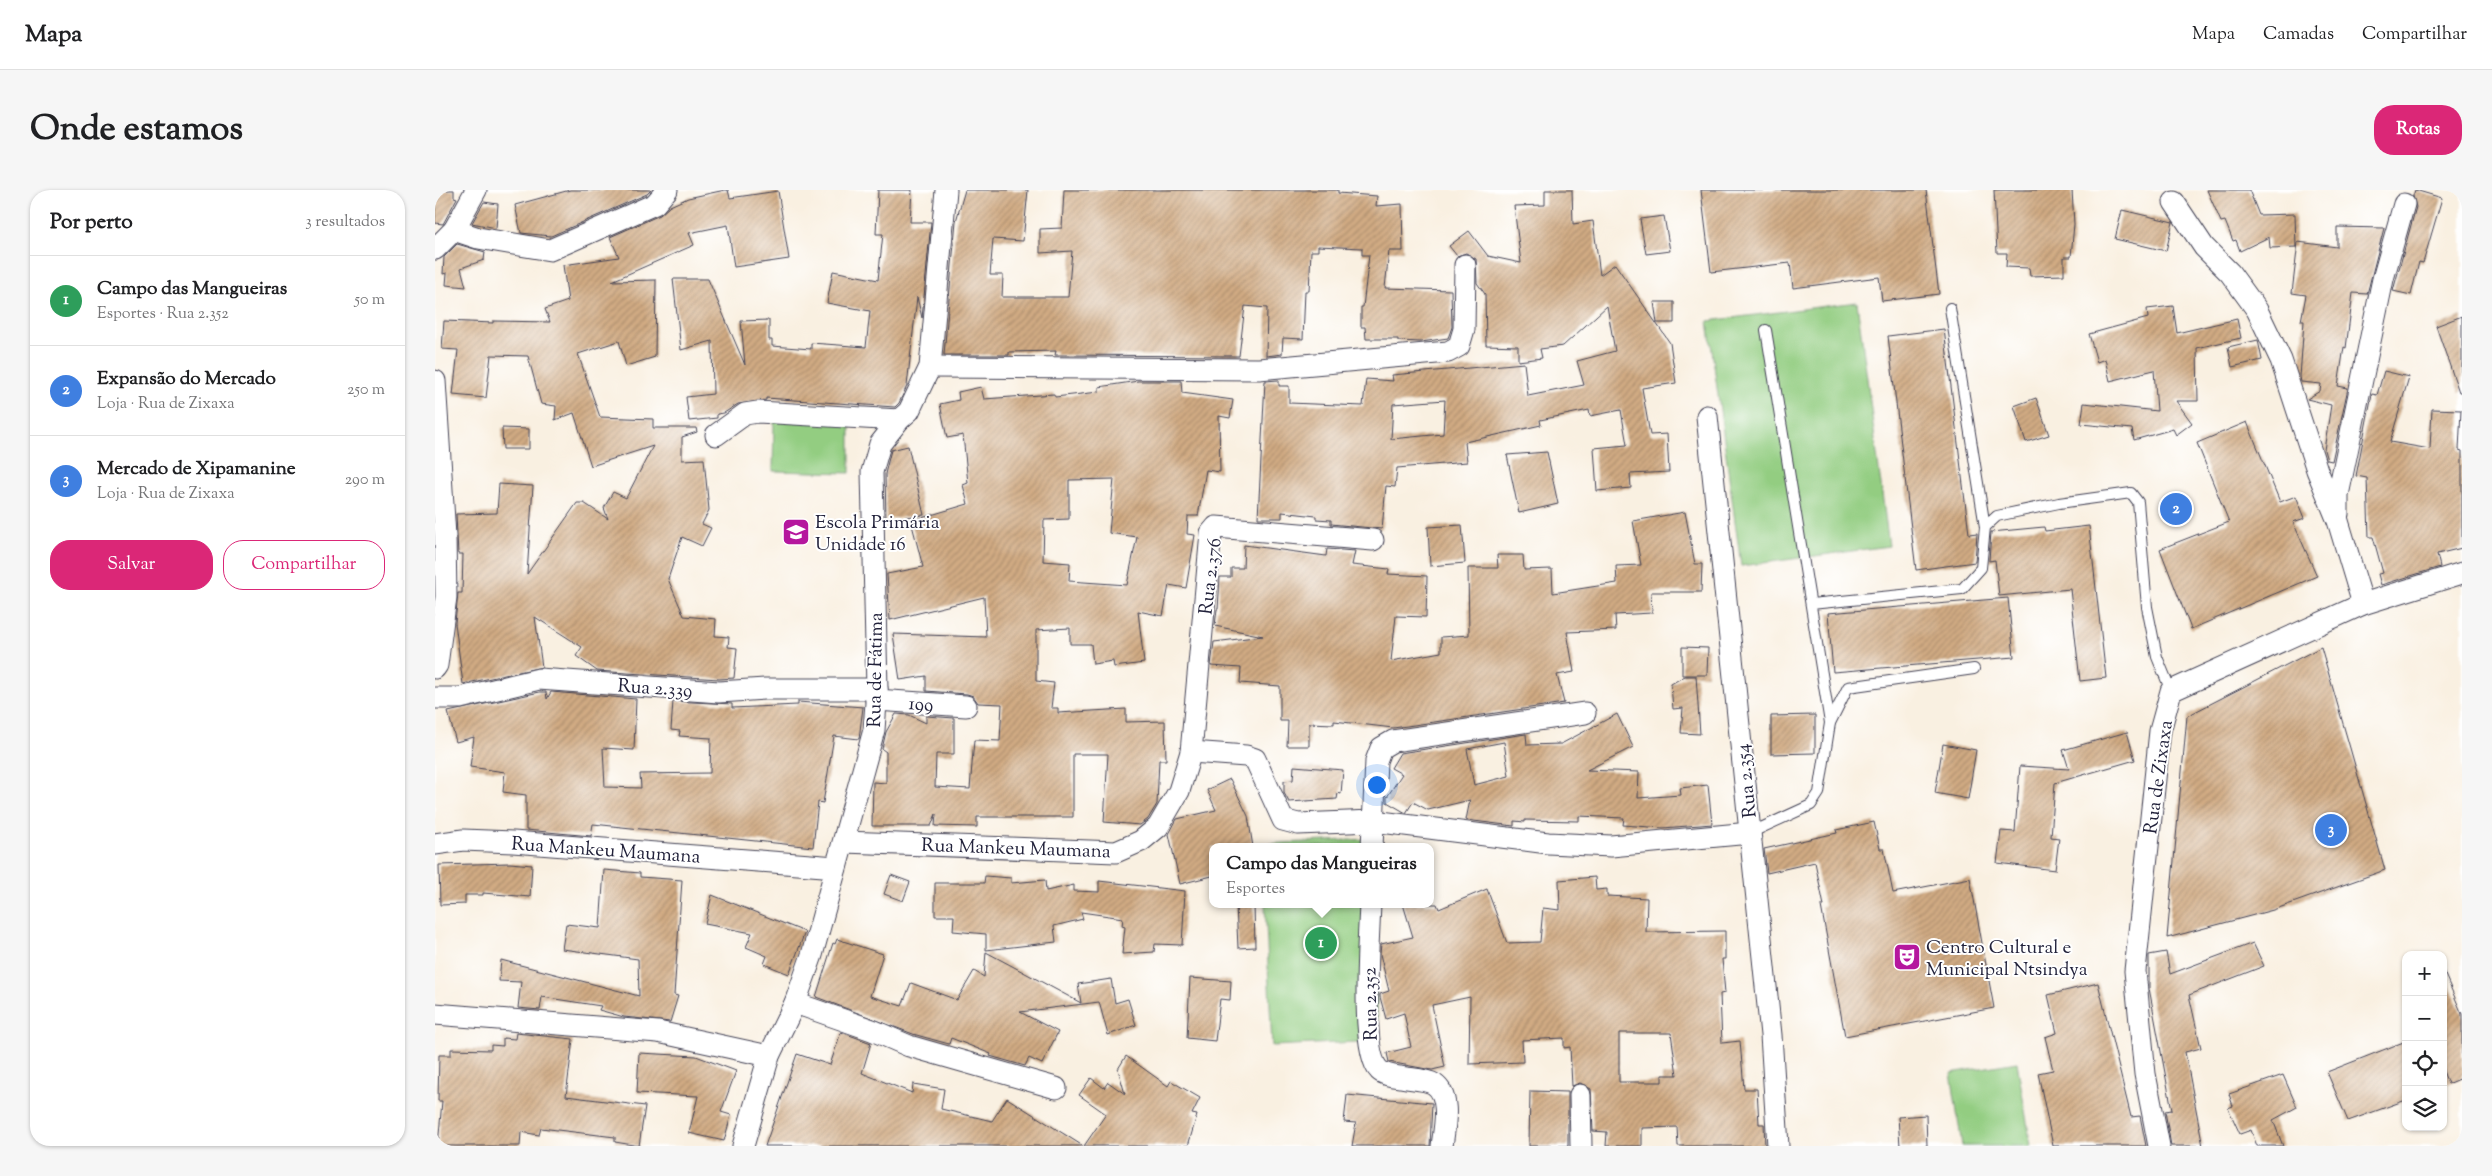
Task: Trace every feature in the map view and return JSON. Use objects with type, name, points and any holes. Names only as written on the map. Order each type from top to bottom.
[{"type":"street","points":[[435,249],[454,230],[476,190]]},
{"type":"street","points":[[454,230],[478,238],[550,250],[655,204],[667,190]]},
{"type":"street","name":"Rua de Fátima","points":[[743,1146],[769,1056],[795,1003],[812,955],[874,730],[876,694],[872,472],[880,444],[899,420],[909,411],[930,366],[946,190]]},
{"type":"street","points":[[2174,202],[2204,247],[2230,273],[2257,310],[2281,360],[2317,470],[2338,521],[2363,604]]},
{"type":"street","points":[[2338,521],[2338,494],[2383,279],[2404,204]]},
{"type":"street","points":[[930,366],[1259,369],[1448,352],[1459,346],[1464,329],[1465,265]]},
{"type":"street","points":[[435,381],[445,536],[446,597],[437,665],[435,668]]},
{"type":"street","points":[[716,435],[745,414],[758,412],[899,420]]},
{"type":"street","name":"Rua 2.354","points":[[1707,416],[1771,1035],[1778,1146]]},
{"type":"street","name":"Rua 2.376","points":[[1191,752],[1211,533],[1216,527],[1373,540]]},
{"type":"street","points":[[2171,691],[2363,604],[2462,573]]},
{"type":"street","name":"Rua 2.339","points":[[435,698],[460,698],[539,679],[719,692],[765,689],[876,694]]},
{"type":"street","name":"Rua de Zixaxa","points":[[2159,1146],[2145,1074],[2135,971],[2160,732],[2171,691]]},
{"type":"street","name":"199","points":[[876,694],[966,706]]},
{"type":"street","points":[[1372,843],[1376,761],[1381,748],[1393,740],[1585,713]]},
{"type":"street","points":[[1191,752],[1246,756],[1255,759],[1283,820],[1298,824],[1373,821],[1548,843],[1611,846],[1750,833]]},
{"type":"street","name":"Rua Mankeu Maumana","points":[[844,842],[1116,852],[1141,841],[1158,827],[1179,791],[1191,752]]},
{"type":"street","name":"Rua Mankeu Maumana","points":[[435,844],[463,840],[513,842],[836,867]]},
{"type":"street","name":"Rua 2.352","points":[[1370,908],[1367,973],[1370,1053],[1379,1070],[1390,1076],[1434,1084],[1439,1090],[1445,1104],[1442,1146]]},
{"type":"street","points":[[795,1003],[872,1030],[909,1046],[1056,1088]]},
{"type":"street","points":[[435,1014],[658,1032],[769,1056]]},
{"type":"street","points":[[1580,1095],[1581,1146]]},
{"type":"lane","points":[[1811,604],[1962,588],[1981,568],[1985,527],[1950,308]]},
{"type":"lane","points":[[1766,330],[1830,723]]},
{"type":"lane","points":[[1985,527],[1997,516],[2059,504],[2131,494],[2137,502],[2147,607],[2157,657],[2171,691]]},
{"type":"lane","points":[[1750,833],[1811,805],[1819,793],[1830,723],[1848,687],[1974,669]]},
{"type":"green space","points":[[1857,302],[1889,546],[1741,566],[1708,321]]},
{"type":"green space","points":[[774,420],[850,422],[850,473],[773,471]]},
{"type":"green space","points":[[1369,839],[1370,843],[1284,843]]},
{"type":"green space","points":[[1265,908],[1372,908],[1379,1041],[1272,1046]]},
{"type":"green space","points":[[2017,1062],[2031,1146],[1962,1146],[1951,1073]]},
{"type":"building","points":[[435,190],[454,190],[454,197],[457,198],[443,224],[435,223]]},
{"type":"building","points":[[570,190],[651,190],[647,194],[551,236],[521,233],[515,205]]},
{"type":"building","points":[[728,190],[730,198],[778,191],[789,259],[734,267],[728,225],[689,233],[694,245],[612,281],[656,280],[655,357],[626,366],[619,341],[578,354],[600,417],[653,419],[653,428],[696,428],[697,432],[682,437],[682,460],[704,459],[709,510],[702,524],[711,528],[702,546],[682,537],[668,579],[684,616],[716,619],[715,636],[729,637],[728,647],[737,648],[734,678],[719,679],[597,671],[576,656],[582,647],[535,617],[542,667],[463,684],[455,623],[458,593],[462,593],[463,554],[458,554],[456,514],[497,513],[499,484],[533,486],[527,574],[577,503],[584,503],[608,519],[604,508],[613,492],[626,498],[653,446],[591,466],[574,413],[555,420],[556,406],[541,404],[528,356],[491,355],[486,398],[453,395],[458,350],[442,349],[444,321],[493,323],[493,321],[550,322],[545,309],[568,301],[563,265],[619,257],[610,237],[660,215],[670,206],[688,198]]},
{"type":"building","points":[[878,190],[912,190],[910,222],[931,222],[922,318],[917,297],[907,386],[899,403],[895,407],[766,398],[766,400],[738,404],[724,413],[717,414],[717,418],[689,421],[686,397],[713,394],[712,341],[681,350],[673,279],[708,279],[745,365],[741,321],[769,320],[769,340],[772,340],[772,346],[811,349],[811,343],[866,347],[870,311],[827,303],[833,271],[878,280],[883,234],[876,234]]},
{"type":"building","points":[[965,190],[1028,190],[1023,241],[993,239],[990,275],[1003,275],[1002,297],[1068,297],[1072,251],[1040,253],[1040,229],[1062,228],[1064,190],[1338,190],[1338,193],[1377,196],[1376,206],[1402,204],[1403,251],[1389,251],[1385,288],[1451,290],[1452,327],[1448,338],[1421,342],[1398,341],[1398,339],[1366,339],[1365,327],[1361,327],[1361,307],[1363,307],[1369,255],[1362,255],[1362,248],[1318,246],[1318,251],[1311,251],[1309,291],[1305,291],[1303,339],[1283,338],[1282,354],[1266,356],[1267,308],[1245,306],[1239,356],[1055,355],[1056,351],[1009,352],[1009,355],[944,355],[956,221]]},
{"type":"building","points":[[1545,190],[1572,190],[1573,224],[1593,221],[1600,275],[1615,264],[1670,343],[1676,383],[1642,388],[1650,435],[1667,434],[1669,472],[1630,474],[1631,488],[1597,491],[1594,448],[1627,445],[1621,410],[1590,416],[1589,410],[1540,420],[1541,425],[1465,442],[1467,462],[1397,468],[1395,487],[1386,486],[1382,529],[1331,524],[1331,520],[1316,519],[1316,516],[1282,512],[1282,518],[1258,518],[1265,381],[1279,380],[1279,386],[1289,386],[1289,403],[1363,406],[1366,379],[1393,381],[1392,375],[1524,363],[1528,396],[1584,385],[1577,361],[1615,351],[1607,306],[1563,346],[1540,349],[1542,358],[1518,361],[1518,346],[1486,345],[1485,294],[1477,283],[1476,259],[1466,253],[1457,256],[1449,246],[1469,231],[1488,256],[1521,263],[1514,206],[1545,205]],"holes":[[[1445,400],[1443,434],[1391,439],[1393,404]]]},
{"type":"building","points":[[1701,190],[1926,190],[1939,294],[1882,301],[1879,277],[1793,288],[1790,263],[1711,272]]},
{"type":"building","points":[[1994,190],[2072,190],[2074,224],[2071,257],[2064,257],[2064,275],[2030,276],[2029,268],[2006,267],[2007,253],[1997,253]]},
{"type":"building","points":[[2207,190],[2249,190],[2259,215],[2295,214],[2296,247],[2270,248],[2269,237],[2240,251],[2236,240],[2233,241],[2225,221],[2221,222]]},
{"type":"building","points":[[2415,190],[2442,198],[2423,263],[2419,262],[2411,295],[2393,291],[2416,207],[2413,196]]},
{"type":"building","points":[[484,202],[498,204],[496,228],[472,223]]},
{"type":"building","points":[[2122,210],[2173,222],[2166,251],[2115,239]]},
{"type":"building","points":[[1664,216],[1670,251],[1646,254],[1640,219]]},
{"type":"building","points":[[2337,227],[2384,228],[2367,294],[2353,293],[2346,348],[2344,347],[2338,386],[2348,388],[2332,461],[2327,460],[2324,450],[2331,405],[2307,399],[2320,391],[2321,384],[2301,382],[2300,377],[2304,321],[2301,321],[2306,295],[2292,293],[2298,242],[2337,247]]},
{"type":"building","points":[[457,244],[485,252],[484,260],[461,268],[466,287],[446,285],[447,273],[443,274],[444,257]]},
{"type":"building","points":[[1654,302],[1674,302],[1674,323],[1657,323]]},
{"type":"building","points":[[2173,306],[2177,333],[2237,319],[2241,338],[2197,348],[2198,401],[2176,401],[2192,423],[2176,435],[2173,429],[2134,440],[2132,429],[2081,424],[2084,403],[2157,411],[2154,370],[2110,381],[2105,359],[2097,362],[2089,334],[2148,318],[2147,309]]},
{"type":"building","points":[[2462,316],[2462,392],[2459,392],[2436,326]]},
{"type":"building","points":[[1944,329],[1969,534],[1977,533],[1975,562],[1916,570],[1888,336]]},
{"type":"building","points":[[2258,340],[2262,360],[2232,367],[2228,347]]},
{"type":"building","points":[[2384,371],[2409,377],[2390,442],[2430,449],[2432,409],[2461,410],[2459,450],[2462,451],[2462,548],[2437,554],[2440,567],[2381,585],[2378,574],[2383,573],[2373,537],[2369,537],[2367,478],[2356,476],[2372,394],[2377,395]]},
{"type":"building","points":[[1138,381],[1181,381],[1182,393],[1233,400],[1230,418],[1219,416],[1220,472],[1206,470],[1198,516],[1188,516],[1187,534],[1195,535],[1186,588],[1169,585],[1163,616],[1138,611],[1144,663],[1114,667],[1113,661],[1093,664],[1091,644],[1070,644],[1070,628],[1036,630],[1036,681],[1054,683],[1051,708],[1058,708],[1058,713],[1126,709],[1126,722],[1165,721],[1166,760],[1159,760],[1157,804],[1148,819],[1140,825],[1104,822],[1108,754],[1073,754],[1073,817],[977,817],[977,827],[935,826],[936,814],[931,826],[872,826],[873,782],[886,783],[886,752],[882,749],[886,732],[896,714],[909,715],[926,723],[926,716],[954,718],[954,754],[936,754],[935,787],[970,789],[974,740],[1000,741],[1002,704],[978,703],[973,696],[967,694],[926,691],[926,676],[900,680],[893,634],[986,637],[984,597],[890,620],[887,574],[923,567],[911,521],[968,504],[963,485],[968,483],[963,435],[947,438],[940,404],[959,400],[958,392],[981,387],[984,399],[1054,394],[1055,397],[1099,392],[1099,387]],"holes":[[[1114,479],[1109,533],[1137,537],[1127,585],[1069,581],[1070,563],[1043,561],[1044,520],[1069,519],[1069,480]]]},
{"type":"building","points":[[2036,398],[2049,435],[2026,442],[2014,406]]},
{"type":"building","points":[[2247,422],[2280,502],[2296,496],[2305,518],[2293,522],[2317,576],[2191,629],[2160,549],[2229,522],[2197,443]]},
{"type":"building","points":[[502,428],[529,429],[529,449],[503,449]]},
{"type":"building","points":[[908,446],[924,515],[886,519],[885,474],[891,450]]},
{"type":"building","points":[[1547,452],[1558,504],[1519,513],[1507,455]]},
{"type":"building","points":[[1685,512],[1695,564],[1702,564],[1701,592],[1651,592],[1652,613],[1615,615],[1616,630],[1567,632],[1574,672],[1557,675],[1564,703],[1393,728],[1334,721],[1334,724],[1309,723],[1309,746],[1287,746],[1288,721],[1280,721],[1280,686],[1240,683],[1241,668],[1211,666],[1214,642],[1263,636],[1215,626],[1220,577],[1231,577],[1231,568],[1243,568],[1244,545],[1326,556],[1327,549],[1355,551],[1352,565],[1389,569],[1388,574],[1427,576],[1426,617],[1396,616],[1391,661],[1441,652],[1441,637],[1469,635],[1468,568],[1498,568],[1497,555],[1523,555],[1524,570],[1552,569],[1553,593],[1617,583],[1616,566],[1641,565],[1633,521]]},
{"type":"building","points":[[1462,525],[1465,563],[1430,566],[1428,527]]},
{"type":"building","points":[[2089,526],[2106,678],[2080,681],[2070,589],[1999,596],[1995,560],[1989,561],[1991,532],[2044,527],[2045,531]]},
{"type":"building","points":[[2008,598],[2014,657],[1833,672],[1828,613]]},
{"type":"building","points":[[1682,647],[1708,648],[1707,675],[1682,675]]},
{"type":"building","points":[[2321,647],[2385,870],[2273,910],[2167,938],[2187,716]]},
{"type":"building","points":[[1685,676],[1696,676],[1700,734],[1681,733],[1683,708],[1673,709],[1671,684]]},
{"type":"building","points":[[546,692],[547,699],[551,692],[636,699],[634,750],[603,748],[605,787],[641,788],[640,774],[710,773],[711,738],[679,736],[680,731],[671,730],[673,701],[732,704],[732,708],[798,705],[798,702],[863,707],[859,739],[834,736],[823,803],[818,802],[813,847],[593,824],[591,836],[526,830],[526,795],[503,792],[505,772],[470,767],[474,737],[456,742],[448,712]]},
{"type":"building","points":[[1617,714],[1633,747],[1587,770],[1639,772],[1638,798],[1681,795],[1680,788],[1708,785],[1712,824],[1663,828],[1623,825],[1624,818],[1579,816],[1579,821],[1514,821],[1514,826],[1466,820],[1470,800],[1428,810],[1413,802],[1406,813],[1387,802],[1387,797],[1402,774],[1391,768],[1400,753],[1526,734],[1527,745],[1561,744]],"holes":[[[1504,742],[1509,776],[1474,785],[1467,749]]]},
{"type":"building","points":[[1815,715],[1815,753],[1771,754],[1771,716]]},
{"type":"building","points":[[2127,732],[2135,760],[2055,783],[2051,837],[2059,838],[2055,870],[1997,863],[2001,831],[2015,832],[2020,766],[2069,769],[2063,750]]},
{"type":"building","points":[[1943,744],[1976,750],[1968,799],[1935,793]]},
{"type":"building","points":[[1294,766],[1343,770],[1341,794],[1338,793],[1337,799],[1289,802],[1284,793],[1284,781],[1293,780]]},
{"type":"building","points":[[1230,779],[1248,816],[1252,843],[1209,843],[1209,877],[1180,884],[1169,834],[1177,819],[1216,810],[1207,790]]},
{"type":"building","name":"Centro Cultural e Municipal Ntsindya","points":[[1874,822],[1880,849],[1884,849],[1893,893],[1970,878],[1994,1008],[1845,1036],[1821,906],[1824,906],[1815,862],[1767,873],[1764,849],[1837,833],[1836,830]]},
{"type":"building","points":[[510,863],[532,865],[530,897],[483,893],[483,895],[465,895],[465,904],[440,905],[439,865]]},
{"type":"building","points":[[604,870],[640,873],[640,877],[682,880],[674,995],[678,996],[670,1022],[624,1017],[599,1010],[601,1006],[542,997],[540,1010],[518,1008],[521,982],[499,981],[501,960],[639,996],[638,959],[562,949],[566,924],[600,928]]},
{"type":"building","points":[[891,875],[910,882],[903,901],[884,894]]},
{"type":"building","points":[[985,876],[1011,878],[1011,883],[1045,880],[1046,891],[1074,885],[1074,891],[1099,892],[1099,881],[1185,891],[1182,945],[1155,944],[1154,952],[1122,954],[1125,927],[1122,926],[1123,918],[1081,912],[1083,919],[1054,926],[1056,942],[986,950],[986,934],[953,931],[954,916],[935,916],[935,883],[984,883]]},
{"type":"building","points":[[1595,877],[1596,890],[1607,889],[1607,896],[1647,898],[1646,932],[1725,931],[1725,959],[1722,959],[1725,993],[1720,994],[1722,1043],[1740,1041],[1744,1089],[1757,1089],[1759,1124],[1764,1124],[1765,1146],[1678,1146],[1677,1127],[1642,1128],[1642,1146],[1606,1146],[1607,1132],[1593,1131],[1591,1089],[1580,1083],[1572,1086],[1570,1047],[1564,1048],[1564,1038],[1522,1040],[1523,1062],[1469,1064],[1470,997],[1432,1005],[1445,1067],[1432,1070],[1389,1062],[1387,1053],[1411,1047],[1404,1013],[1386,1019],[1380,997],[1380,994],[1389,991],[1380,954],[1381,944],[1413,937],[1404,908],[1434,908],[1434,904],[1437,904],[1439,909],[1487,889],[1507,943],[1540,942],[1543,908],[1560,910],[1559,880]],"holes":[[[1619,1033],[1671,1033],[1677,1075],[1662,1075],[1662,1082],[1619,1082]]]},
{"type":"building","points":[[712,895],[805,932],[789,974],[764,964],[767,956],[746,947],[752,933],[705,924]]},
{"type":"building","points":[[1236,908],[1254,908],[1255,947],[1238,948]]},
{"type":"building","points":[[837,939],[883,954],[870,996],[902,1006],[911,983],[957,1000],[974,971],[984,977],[986,952],[1081,1003],[1078,984],[1111,979],[1115,1003],[1128,999],[1136,1025],[1108,1035],[1099,1002],[1020,1012],[1058,1032],[1042,1064],[1029,1058],[1025,1066],[990,1056],[991,1054],[951,1038],[949,1044],[913,1034],[816,997],[833,943],[835,944]]},
{"type":"building","points":[[2253,943],[2264,966],[2189,995],[2201,1048],[2185,1052],[2203,1146],[2171,1146],[2165,1111],[2172,1110],[2149,988],[2149,955],[2166,952],[2170,974]]},
{"type":"building","points":[[1190,978],[1231,981],[1230,1000],[1220,999],[1215,1041],[1187,1038]]},
{"type":"building","points":[[2447,979],[2462,1014],[2462,1078],[2448,1084]]},
{"type":"building","points":[[2098,983],[2131,1117],[2140,1116],[2146,1146],[2053,1146],[2038,1073],[2053,1070],[2045,1037],[2057,1033],[2048,995]]},
{"type":"building","points":[[841,1032],[871,1043],[862,1073],[912,1093],[913,1084],[944,1089],[941,1109],[992,1121],[1007,1098],[1083,1146],[765,1146],[797,1054],[830,1065]]},
{"type":"building","points":[[516,1033],[573,1039],[566,1096],[645,1106],[639,1146],[615,1142],[615,1137],[541,1128],[539,1135],[521,1132],[520,1146],[438,1146],[442,1101],[438,1101],[439,1055],[451,1055],[451,1049],[491,1050],[491,1045],[503,1046],[503,1038],[515,1039]]},
{"type":"building","points":[[2402,1043],[2402,1101],[2348,1121],[2327,1072]]},
{"type":"building","points":[[639,1053],[696,1056],[736,1071],[721,1112],[731,1115],[724,1141],[689,1133],[698,1096],[637,1093]]},
{"type":"building","points":[[1126,1056],[1168,1086],[1171,1081],[1200,1098],[1192,1114],[1197,1115],[1188,1146],[1084,1146],[1106,1114],[1079,1095],[1091,1078],[1104,1088],[1108,1082],[1125,1094],[1118,1069]]},
{"type":"building","points":[[2283,1075],[2297,1107],[2273,1120],[2283,1146],[2257,1146],[2251,1130],[2240,1134],[2228,1108],[2233,1106],[2229,1094]]},
{"type":"building","points":[[1530,1091],[1568,1092],[1568,1146],[1529,1146]]},
{"type":"building","points":[[1347,1095],[1432,1103],[1430,1146],[1352,1146],[1356,1123],[1344,1122]]},
{"type":"building","points":[[1926,1115],[1927,1146],[1900,1146],[1898,1117]]},
{"type":"place","name":"Expansão do Mercado","points":[[2176,509]]},
{"type":"place","name":"Escola Primária Unidade 16","points":[[796,532]]},
{"type":"place","name":"Mercado de Xipamanine","points":[[2331,830]]},
{"type":"place","name":"Campo das Mangueiras","points":[[1321,943]]},
{"type":"place","name":"Centro Cultural e Municipal Ntsindya","points":[[1907,957]]}]
